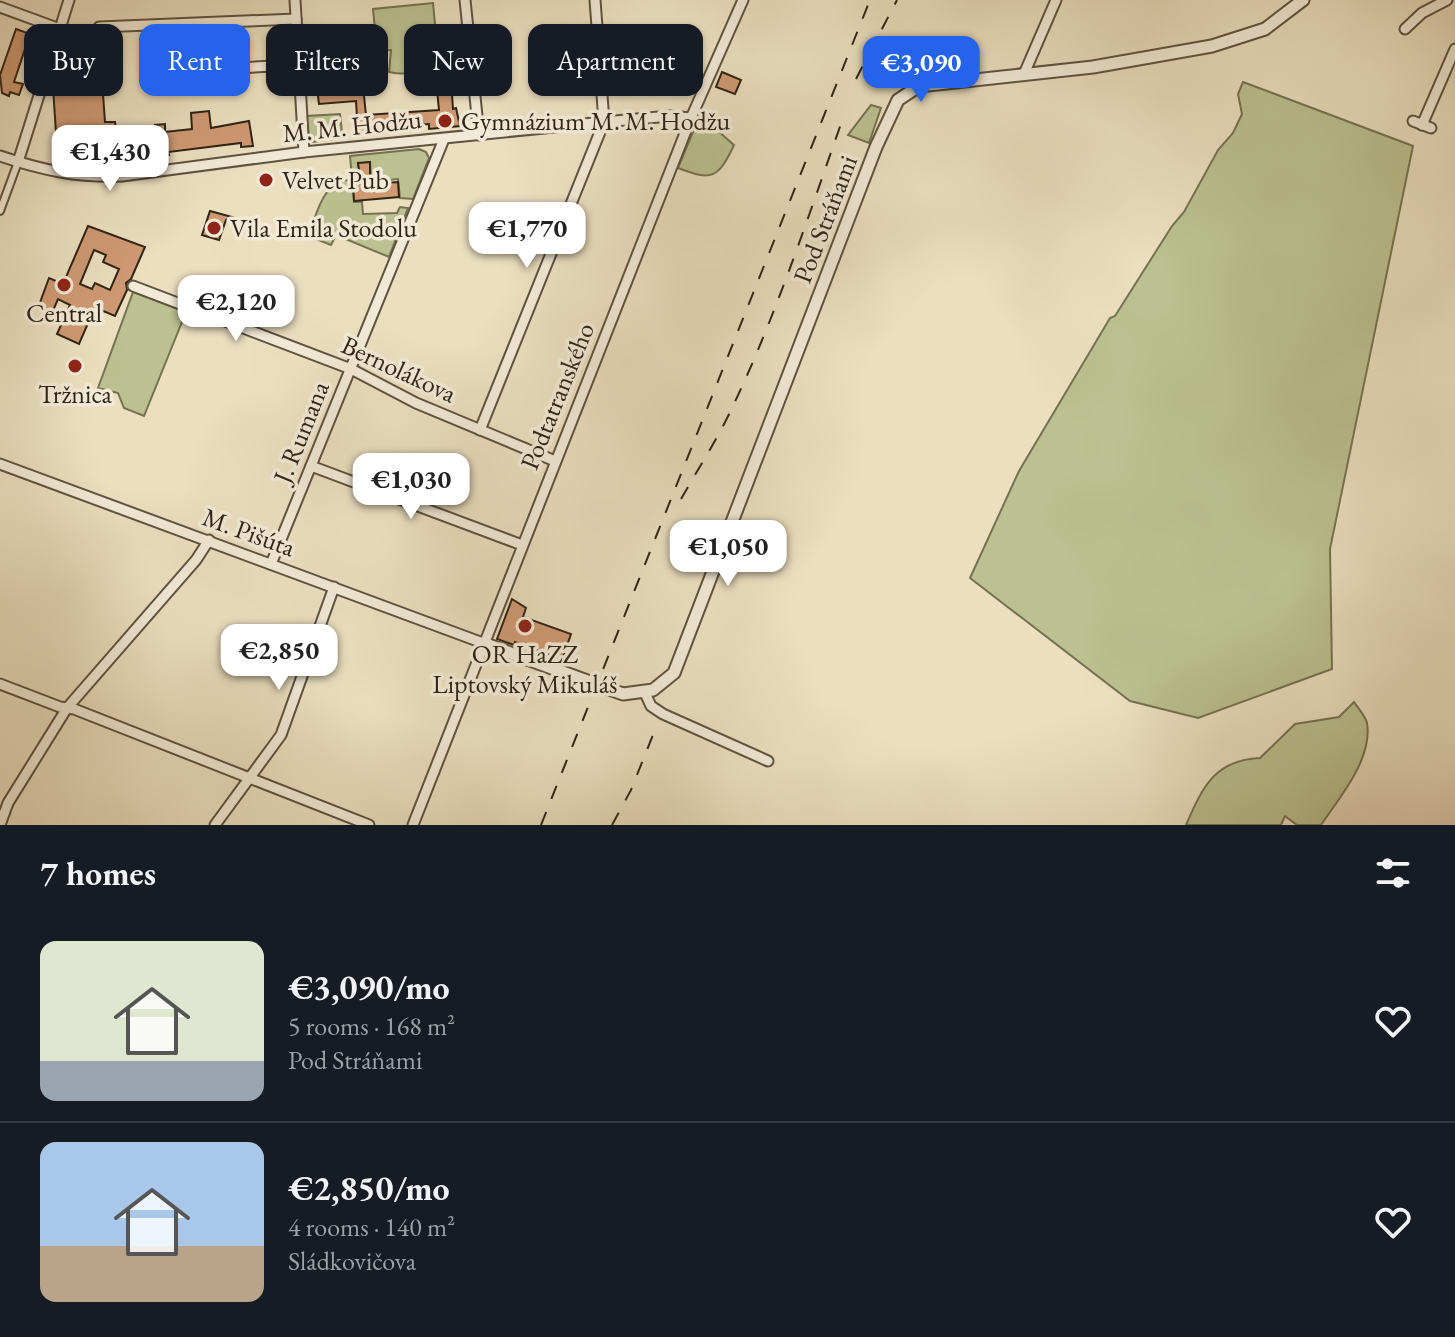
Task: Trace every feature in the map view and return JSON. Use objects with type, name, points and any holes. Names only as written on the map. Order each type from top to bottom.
[{"type":"street","points":[[62,24],[69,0]]},
{"type":"street","points":[[295,0],[304,152]]},
{"type":"street","points":[[465,0],[479,135]]},
{"type":"street","points":[[480,430],[604,122],[595,0]]},
{"type":"street","name":"Podtatranského","points":[[413,825],[691,118],[743,0]]},
{"type":"street","points":[[1024,74],[1056,0]]},
{"type":"street","name":"Pod Stráňami","points":[[645,693],[667,681],[685,652],[869,167],[898,100],[909,90],[925,84],[1138,60],[1230,41],[1265,29],[1303,0]]},
{"type":"street","points":[[1405,29],[1426,10],[1447,0]]},
{"type":"street","points":[[0,7],[46,24]]},
{"type":"street","points":[[185,24],[296,19]]},
{"type":"street","points":[[1422,125],[1455,49]]},
{"type":"street","points":[[0,211],[39,96]]},
{"type":"street","name":"M. M. Hodžu","points":[[0,156],[50,171],[96,177],[156,173],[304,152],[604,122],[670,116],[691,118]]},
{"type":"street","name":"J. Rumana","points":[[271,564],[444,139]]},
{"type":"street","name":"Bernolákova","points":[[133,286],[351,369],[416,403],[555,461]]},
{"type":"street","name":"M. Pišúta","points":[[0,464],[483,643]]},
{"type":"street","points":[[311,466],[522,545]]},
{"type":"street","points":[[0,825],[2,813],[67,708],[196,560],[209,540]]},
{"type":"street","points":[[215,825],[281,735],[334,587]]},
{"type":"street","points":[[483,643],[623,694],[645,693],[655,709],[768,761]]},
{"type":"street","points":[[0,684],[369,825]]},
{"type":"green space","points":[[433,3],[435,24],[404,24],[404,73],[389,72],[391,50],[388,50],[388,24],[374,24],[373,9]]},
{"type":"green space","points":[[1243,82],[1413,146],[1330,549],[1332,669],[1198,718],[1130,701],[970,578],[1019,471],[1110,318],[1115,316],[1184,212],[1218,150],[1233,133],[1242,114],[1238,94]]},
{"type":"green space","points":[[871,105],[881,108],[869,143],[848,135]]},
{"type":"green space","points":[[340,114],[342,132],[335,133],[336,139],[313,142],[309,138],[306,116]]},
{"type":"green space","points":[[704,117],[711,118],[709,123],[734,145],[718,171],[699,175],[678,168],[697,122]]},
{"type":"green space","points":[[419,149],[426,152],[429,158],[413,199],[400,198],[398,179],[368,182],[371,178],[370,162],[358,164],[361,182],[353,184],[354,202],[362,202],[363,214],[397,213],[400,207],[408,208],[389,257],[336,235],[331,245],[308,236],[327,192],[333,186],[352,179],[350,156]]},
{"type":"green space","points":[[133,292],[186,312],[144,416],[124,408],[118,393],[98,388]]},
{"type":"green space","points":[[1354,702],[1367,723],[1365,750],[1353,777],[1321,825],[1297,825],[1285,816],[1281,825],[1186,825],[1205,787],[1221,770],[1245,760],[1260,758],[1295,724],[1339,717]]},
{"type":"building","points":[[16,29],[24,32],[24,52],[14,82],[23,84],[19,95],[2,93],[0,75]]},
{"type":"building","points":[[722,72],[741,80],[735,94],[716,87]]},
{"type":"building","points":[[54,96],[103,96],[105,122],[115,122],[118,159],[58,162]]},
{"type":"building","points":[[318,96],[364,96],[366,115],[439,110],[438,96],[452,96],[453,109],[456,108],[460,126],[429,129],[429,124],[376,128],[377,133],[358,134],[356,101],[319,104]]},
{"type":"building","points":[[209,111],[211,128],[249,121],[253,146],[241,147],[241,143],[168,152],[169,155],[158,157],[155,125],[165,124],[165,132],[192,129],[191,113]]},
{"type":"building","points":[[370,162],[370,184],[398,182],[399,197],[354,201],[353,184],[361,184],[358,163]]},
{"type":"building","name":"Vila Emila Stodolu","points":[[210,211],[232,217],[226,220],[219,240],[202,235]]},
{"type":"building","name":"Central","points":[[88,226],[145,247],[131,279],[126,283],[127,290],[115,316],[101,310],[98,317],[92,314],[79,344],[57,334],[70,305],[58,299],[52,313],[38,308],[49,278],[63,284]],"holes":[[[94,250],[106,255],[103,262],[119,269],[110,290],[95,283],[92,289],[80,284]]]},
{"type":"building","name":"OR HaZZ Liptovský Mikuláš","points":[[512,599],[526,608],[523,617],[571,634],[562,660],[515,642],[514,645],[497,639]]},
{"type":"railway","points":[[541,825],[870,0]]},
{"type":"railway","points":[[856,79],[897,0]]},
{"type":"railway","points":[[681,499],[720,432],[763,338],[842,121]]},
{"type":"railway","points":[[612,825],[631,790],[655,730]]},
{"type":"place","name":"Gymnázium M. M. Hodžu","points":[[445,121]]},
{"type":"place","name":"Velvet Pub","points":[[266,180]]},
{"type":"place","name":"Vila Emila Stodolu","points":[[214,228]]},
{"type":"place","name":"Central","points":[[64,285]]},
{"type":"place","name":"Tržnica","points":[[75,366]]},
{"type":"place","name":"OR HaZZ Liptovský Mikuláš","points":[[525,626]]}]
